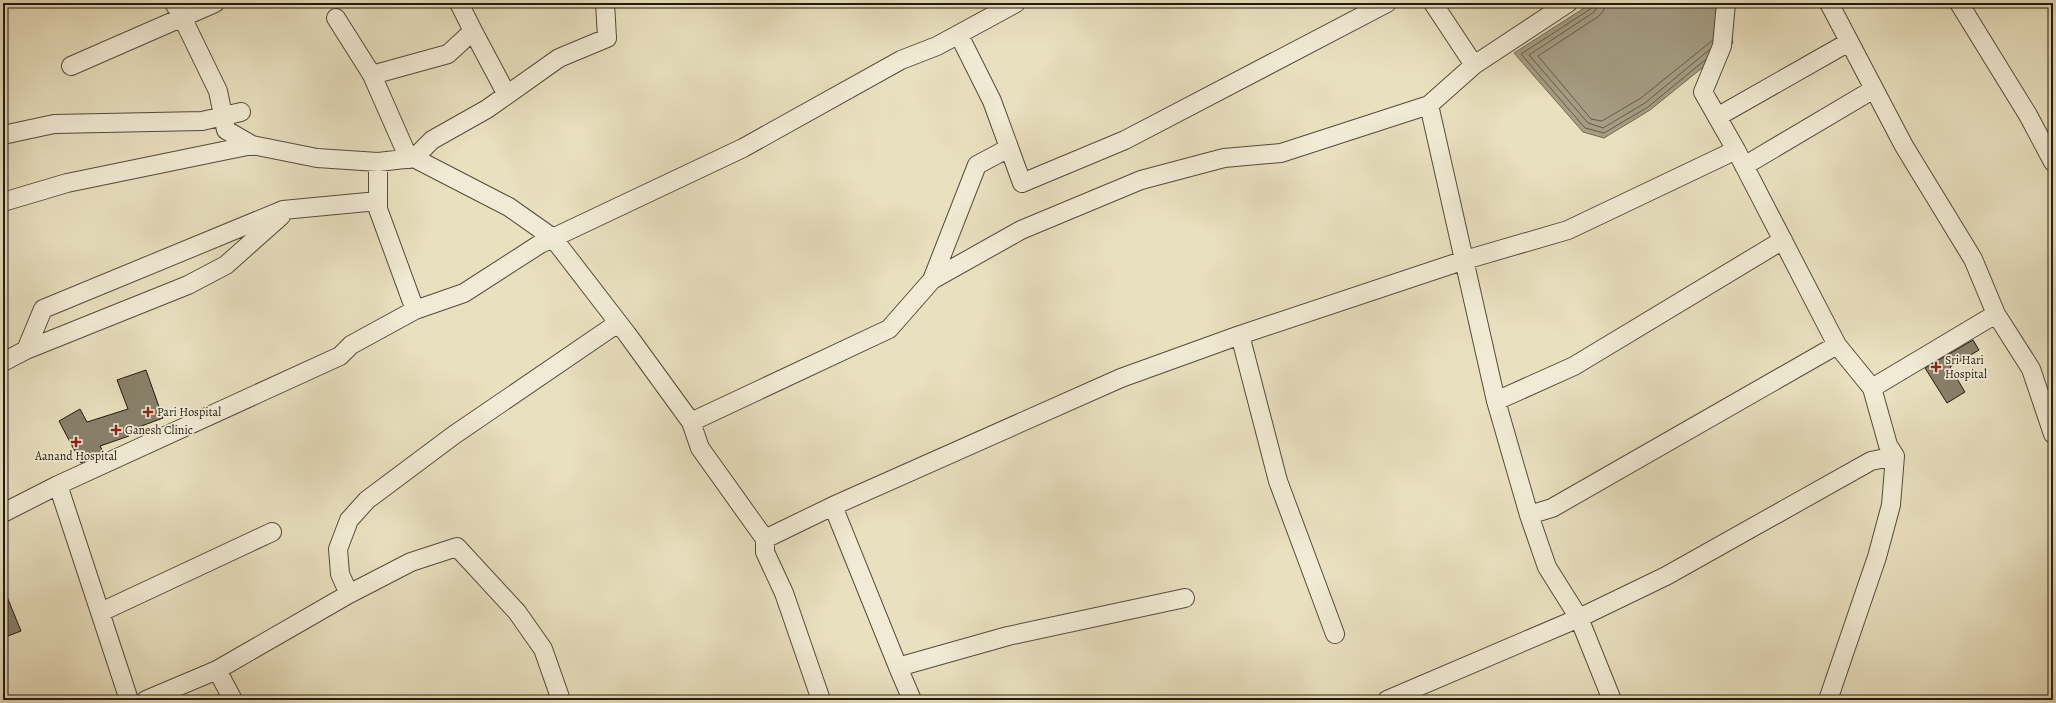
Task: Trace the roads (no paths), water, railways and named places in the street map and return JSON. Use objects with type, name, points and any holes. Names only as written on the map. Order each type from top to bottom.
[{"type":"street","points":[[71,66],[178,10],[215,3]]},
{"type":"street","points":[[459,3],[507,95]]},
{"type":"street","points":[[412,158],[432,140],[486,109],[559,58],[607,38],[605,3]]},
{"type":"street","points":[[3,513],[58,485],[340,356],[351,345],[415,310],[464,293],[540,244],[743,148],[901,60],[937,46],[1016,3]]},
{"type":"street","points":[[959,35],[992,101],[1022,184],[1125,140],[1387,3]]},
{"type":"street","points":[[1434,3],[1474,65]]},
{"type":"street","points":[[691,422],[889,329],[932,280],[1021,230],[1141,180],[1224,158],[1281,153],[1429,105],[1474,65],[1568,3]]},
{"type":"street","points":[[1726,3],[1722,46],[1703,92],[1736,150],[1837,345],[1872,388],[1888,445],[1895,456],[1891,505],[1877,557],[1828,700]]},
{"type":"street","points":[[1829,3],[1904,146],[1973,259],[1996,314],[2031,369],[2051,425]]},
{"type":"street","points":[[1959,3],[2028,115],[2053,162]]},
{"type":"street","points":[[178,10],[218,91],[226,130],[252,145],[318,158],[378,162],[412,158],[509,208],[553,238],[691,422],[700,448],[765,539],[765,552],[784,593],[821,700]]},
{"type":"street","points":[[336,18],[372,75],[412,158]]},
{"type":"street","points":[[372,75],[448,54],[473,31]]},
{"type":"street","points":[[1717,117],[1849,42]]},
{"type":"street","points":[[1744,166],[1874,89]]},
{"type":"street","points":[[1429,105],[1496,401],[1529,515],[1547,567],[1579,618],[1612,700]]},
{"type":"street","points":[[3,134],[54,124],[202,121],[241,112]]},
{"type":"street","points":[[3,202],[67,183],[206,156],[252,145]]},
{"type":"street","points":[[932,280],[977,166],[1009,148]]},
{"type":"street","points":[[765,539],[833,506],[1122,378],[1240,335],[1465,260],[1568,230],[1736,150]]},
{"type":"street","points":[[378,162],[378,209],[415,310]]},
{"type":"street","points":[[26,350],[44,309],[283,210],[378,201]]},
{"type":"street","points":[[3,362],[26,350],[188,285],[226,265],[283,214],[283,210]]},
{"type":"street","points":[[1496,401],[1574,366],[1783,240]]},
{"type":"street","points":[[1872,388],[1996,314]]},
{"type":"street","points":[[349,594],[340,574],[338,550],[349,520],[367,500],[454,435],[618,323]]},
{"type":"street","points":[[1240,335],[1278,480],[1335,634]]},
{"type":"street","points":[[1529,515],[1552,508],[1837,345]]},
{"type":"street","points":[[1387,700],[1579,618],[1666,576],[1870,461],[1895,456]]},
{"type":"street","points":[[58,485],[129,700]]},
{"type":"street","points":[[833,506],[912,700]]},
{"type":"street","points":[[101,612],[272,532]]},
{"type":"street","points":[[146,700],[217,670],[349,594],[411,562],[457,548],[516,612],[543,649],[562,700]]},
{"type":"street","points":[[898,667],[1008,636],[1185,598]]},
{"type":"street","points":[[217,670],[233,700]]},
{"type":"water","points":[[1592,3],[1724,3],[1733,43],[1650,110],[1604,138],[1583,132],[1514,53]]},
{"type":"place","name":"Sri Hari Hospital","points":[[1936,367]]},
{"type":"place","name":"Pari Hospital","points":[[148,412]]},
{"type":"place","name":"Ganesh Clinic","points":[[116,430]]},
{"type":"place","name":"Aanand Hospital","points":[[76,442]]}]
